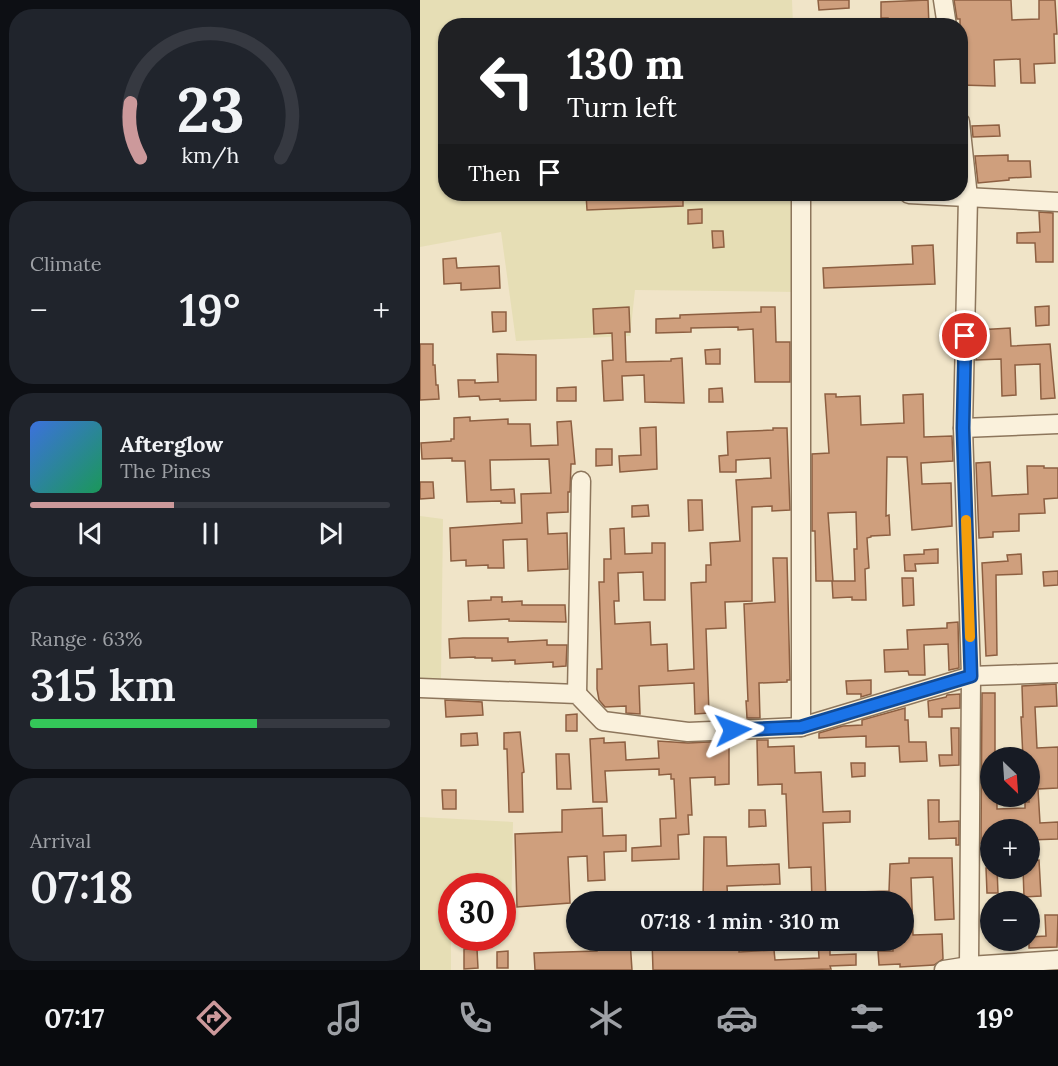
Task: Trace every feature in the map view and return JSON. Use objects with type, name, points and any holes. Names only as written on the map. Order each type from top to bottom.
[{"type":"street","points":[[943,0],[945,18]]},
{"type":"street","points":[[968,197],[1058,202]]},
{"type":"street","points":[[801,201],[801,727]]},
{"type":"street","points":[[968,201],[963,428],[971,676],[969,966]]},
{"type":"street","points":[[963,428],[1058,424]]},
{"type":"street","points":[[577,694],[581,481]]},
{"type":"street","points":[[420,688],[577,694],[603,721],[688,732],[801,727],[971,676],[1058,674]]},
{"type":"street","points":[[944,970],[969,966],[1058,960]]},
{"type":"shaded area","points":[[420,0],[792,0],[793,18],[438,18],[438,201],[798,201],[797,292],[635,290],[630,336],[516,341],[501,232],[420,247]]},
{"type":"shaded area","points":[[420,516],[443,519],[441,682],[420,681]]},
{"type":"shaded area","points":[[420,817],[513,822],[512,873],[438,873],[438,951],[451,951],[451,970],[420,970]]},
{"type":"building","points":[[818,0],[849,0],[849,8],[819,10]]},
{"type":"building","points":[[928,0],[929,18],[881,18],[881,2]]},
{"type":"building","points":[[954,0],[1011,0],[1012,20],[1039,19],[1039,0],[1055,0],[1057,34],[1054,34],[1055,63],[1034,64],[1035,83],[1021,83],[1020,59],[994,60],[995,86],[968,85],[968,18],[957,18]]},
{"type":"building","points":[[999,125],[1000,136],[973,137],[972,126]]},
{"type":"building","points":[[1008,155],[1008,161],[1030,161],[1031,177],[978,183],[975,156]]},
{"type":"building","points":[[586,201],[683,201],[683,206],[587,210]]},
{"type":"building","points":[[702,209],[702,223],[688,224],[688,210]]},
{"type":"building","points":[[1039,212],[1053,213],[1053,262],[1036,262],[1035,243],[1017,243],[1017,233],[1040,232]]},
{"type":"building","points":[[712,231],[723,231],[724,247],[713,248]]},
{"type":"building","points":[[933,245],[935,284],[824,288],[823,268],[913,264],[912,246]]},
{"type":"building","points":[[456,258],[457,268],[499,266],[500,288],[461,290],[461,283],[444,284],[443,259]]},
{"type":"building","points":[[1049,306],[1049,325],[1036,326],[1035,307]]},
{"type":"building","points":[[629,307],[630,332],[625,332],[626,362],[671,361],[671,359],[682,358],[684,403],[645,402],[644,375],[622,376],[623,400],[604,401],[602,361],[613,360],[612,333],[594,334],[593,309]]},
{"type":"building","points":[[761,307],[775,307],[776,342],[790,342],[790,382],[755,382],[753,329],[691,328],[691,332],[656,333],[656,319],[680,318],[680,315],[761,312]]},
{"type":"building","points":[[492,312],[506,312],[506,331],[493,332]]},
{"type":"building","points":[[1010,328],[1011,346],[1050,344],[1055,398],[1041,399],[1040,364],[1015,365],[1016,395],[1002,396],[1001,359],[976,360],[977,330]]},
{"type":"building","points":[[420,344],[433,344],[433,365],[435,365],[439,399],[420,400]]},
{"type":"building","points":[[720,349],[720,364],[706,364],[705,350]]},
{"type":"building","points":[[497,354],[536,355],[536,400],[500,401],[500,399],[480,400],[479,396],[459,397],[458,380],[475,380],[475,383],[498,382]]},
{"type":"building","points":[[576,387],[576,401],[557,401],[557,388]]},
{"type":"building","points":[[722,388],[723,402],[709,402],[709,389]]},
{"type":"building","points":[[825,394],[836,394],[836,397],[860,396],[861,425],[904,423],[903,395],[923,394],[924,437],[952,436],[953,461],[921,463],[922,484],[951,483],[952,526],[912,530],[907,457],[887,457],[886,516],[889,515],[890,535],[867,538],[869,568],[865,569],[866,600],[852,600],[852,597],[833,598],[832,581],[816,581],[815,531],[812,531],[812,454],[829,453]],"holes":[[[856,512],[855,581],[833,581],[828,513]]]},
{"type":"building","points":[[470,417],[470,421],[508,419],[508,424],[530,424],[531,446],[558,445],[557,422],[571,421],[575,464],[571,464],[568,512],[547,513],[548,534],[567,533],[568,569],[528,571],[527,539],[503,540],[504,568],[488,568],[488,565],[466,566],[466,560],[451,561],[450,528],[522,523],[521,494],[551,493],[549,459],[490,460],[491,490],[514,489],[515,503],[467,502],[465,461],[452,461],[452,458],[422,459],[421,443],[451,441],[454,439],[454,418]]},
{"type":"building","points":[[656,427],[657,469],[620,472],[619,456],[641,455],[640,428]]},
{"type":"building","points":[[773,428],[787,428],[790,510],[772,511],[772,506],[752,507],[752,601],[725,602],[726,628],[706,629],[709,713],[695,714],[694,683],[639,686],[640,714],[626,713],[626,706],[605,707],[599,700],[597,689],[597,669],[602,669],[599,582],[604,582],[604,559],[611,559],[610,529],[624,528],[625,554],[652,553],[652,543],[665,543],[665,600],[644,600],[643,572],[618,573],[619,601],[614,601],[615,624],[650,622],[651,645],[667,644],[668,671],[694,669],[691,583],[706,582],[706,565],[711,565],[710,543],[740,541],[736,480],[771,478],[770,458],[736,460],[736,472],[720,472],[719,456],[728,455],[727,432],[773,430]]},
{"type":"building","points":[[596,449],[612,449],[612,465],[596,466]]},
{"type":"building","points":[[990,462],[992,496],[1028,494],[1027,466],[1044,466],[1044,468],[1058,468],[1058,498],[1044,499],[1045,513],[1019,514],[1019,531],[993,532],[993,537],[979,538],[976,463]]},
{"type":"building","points":[[420,482],[433,482],[434,498],[420,499]]},
{"type":"building","points":[[688,500],[702,500],[703,530],[689,531]]},
{"type":"building","points":[[648,505],[649,516],[632,517],[632,506]]},
{"type":"building","points":[[938,549],[938,563],[915,564],[916,571],[905,571],[904,555],[924,554],[924,550]]},
{"type":"building","points":[[1021,554],[1022,574],[996,575],[997,655],[986,656],[982,563],[1008,561],[1007,555]]},
{"type":"building","points":[[773,558],[787,558],[790,680],[759,683],[760,718],[747,718],[744,604],[775,602]]},
{"type":"building","points":[[1058,571],[1058,585],[1044,586],[1043,572]]},
{"type":"building","points":[[902,578],[913,578],[914,605],[903,606]]},
{"type":"building","points":[[491,597],[502,597],[502,602],[522,601],[522,605],[565,605],[566,622],[509,621],[509,619],[469,621],[468,601],[491,600]]},
{"type":"building","points":[[958,622],[959,668],[949,670],[948,644],[924,645],[925,675],[909,675],[908,671],[885,672],[884,650],[908,649],[907,630],[947,628],[947,623]]},
{"type":"building","points":[[508,638],[508,642],[547,640],[547,645],[567,645],[566,666],[553,667],[553,662],[515,664],[515,660],[450,658],[449,639]]},
{"type":"building","points":[[871,680],[871,694],[861,697],[861,694],[847,694],[846,681]]},
{"type":"building","points":[[1056,684],[1057,706],[1035,707],[1037,747],[1022,747],[1022,686]]},
{"type":"building","points":[[982,693],[995,693],[995,747],[982,747]]},
{"type":"building","points":[[960,694],[960,708],[942,709],[942,717],[929,717],[928,701],[947,695]]},
{"type":"building","points":[[445,700],[482,702],[483,715],[446,717]]},
{"type":"building","points":[[905,708],[909,742],[926,742],[927,761],[900,762],[899,746],[866,747],[866,736],[819,738],[819,733],[843,726],[862,725],[862,720]]},
{"type":"building","points":[[577,714],[577,731],[566,731],[566,715]]},
{"type":"building","points":[[951,728],[959,728],[959,765],[940,766],[939,755],[952,755]]},
{"type":"building","points":[[520,732],[524,772],[522,773],[523,812],[509,812],[507,749],[504,749],[504,733]]},
{"type":"building","points":[[477,733],[478,745],[461,746],[461,734]]},
{"type":"building","points":[[604,738],[604,743],[625,742],[626,760],[659,758],[658,741],[688,743],[729,741],[729,784],[715,785],[715,777],[690,778],[692,815],[688,815],[689,834],[678,835],[679,859],[632,861],[632,848],[661,846],[660,819],[676,818],[674,779],[671,779],[671,774],[659,775],[659,769],[605,771],[607,802],[593,802],[590,739]]},
{"type":"building","points":[[757,740],[768,740],[768,747],[794,746],[795,773],[821,772],[823,812],[850,811],[850,822],[823,823],[826,891],[812,891],[811,867],[789,868],[786,794],[782,794],[782,784],[758,785]]},
{"type":"building","points":[[1058,747],[1058,788],[1040,789],[1040,748]]},
{"type":"building","points":[[556,754],[569,754],[571,789],[557,789]]},
{"type":"building","points":[[851,763],[865,763],[865,776],[852,777]]},
{"type":"building","points":[[442,790],[456,790],[456,809],[443,809]]},
{"type":"building","points":[[928,800],[939,800],[939,822],[959,821],[959,845],[956,845],[956,838],[929,839]]},
{"type":"building","points":[[981,807],[1039,807],[1040,819],[981,819]]},
{"type":"building","points":[[602,808],[603,836],[626,835],[626,851],[604,852],[605,880],[588,881],[587,856],[568,857],[569,891],[566,891],[566,903],[517,907],[515,834],[562,832],[562,810]]},
{"type":"building","points":[[749,810],[765,810],[766,826],[749,827]]},
{"type":"building","points":[[1058,822],[1058,839],[1040,840],[1040,823]]},
{"type":"building","points":[[704,837],[726,837],[727,866],[779,864],[780,884],[727,886],[727,891],[703,891]]},
{"type":"building","points":[[909,858],[952,858],[954,919],[935,920],[933,877],[911,878],[911,891],[889,891],[890,864],[909,863]]},
{"type":"building","points":[[1040,878],[1041,896],[1040,891],[1024,891],[1023,879]]},
{"type":"building","points":[[986,879],[997,879],[998,891],[987,891]]},
{"type":"building","points":[[1045,915],[1058,915],[1057,947],[1040,948],[1040,936],[1046,936]]},
{"type":"building","points":[[942,934],[943,959],[934,965],[900,967],[900,964],[879,965],[878,951],[914,951],[914,935]]},
{"type":"building","points":[[464,951],[477,951],[478,968],[464,969]]},
{"type":"building","points":[[508,951],[508,968],[497,968],[497,952]]},
{"type":"building","points":[[631,951],[632,970],[535,970],[534,953]]},
{"type":"building","points":[[652,951],[774,951],[775,960],[819,958],[819,951],[830,951],[830,955],[856,954],[856,965],[830,966],[831,969],[653,970]]},
{"type":"slow traffic","points":[[966,520],[970,637]]},
{"type":"route","points":[[733,730],[801,727],[971,676],[963,428],[965,336]]}]
